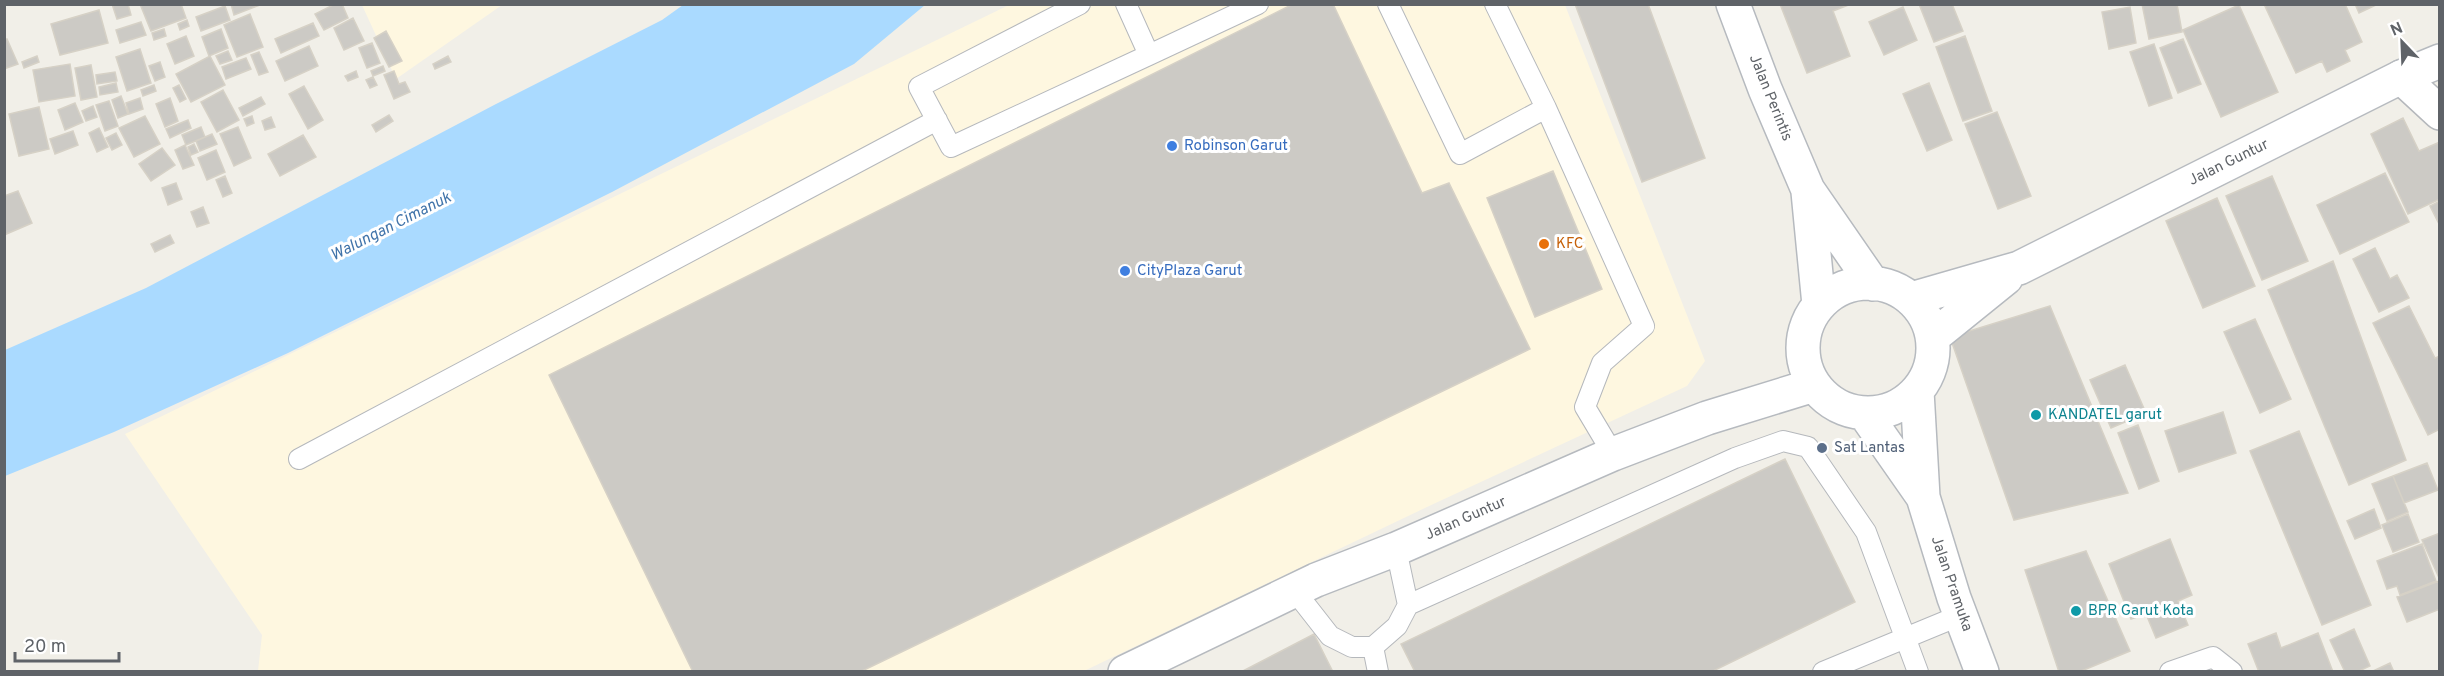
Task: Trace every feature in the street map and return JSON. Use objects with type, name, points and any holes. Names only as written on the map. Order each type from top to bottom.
[{"type":"street","name":"Jalan Perintis","points":[[1733,4],[1765,89],[1808,190],[1873,284]]},
{"type":"street","name":"Jalan Guntur","points":[[1911,299],[2019,267],[2401,77],[2439,61]]},
{"type":"street","points":[[2401,77],[2439,113]]},
{"type":"street","name":"Jalan Perintis","points":[[1808,190],[1819,305]]},
{"type":"street","name":"Jalan Guntur","points":[[1933,337],[2019,267]]},
{"type":"street","points":[[1873,284],[1893,288],[1911,299],[1925,316],[1933,337],[1933,356],[1928,375],[1917,391],[1893,408],[1865,414],[1846,410],[1830,402],[1814,385],[1804,364],[1803,341],[1809,321],[1819,305],[1844,288],[1873,284]]},
{"type":"street","name":"Jalan Guntur","points":[[1125,672],[1294,590],[1396,549],[1613,454],[1707,418],[1814,385]]},
{"type":"street","name":"Jalan Pramuka","points":[[1917,391],[1923,497],[1982,672]]},
{"type":"street","name":"Jalan Pramuka","points":[[1865,414],[1923,497]]},
{"type":"lane","points":[[1080,4],[919,87],[951,147],[1257,4]]},
{"type":"lane","points":[[1126,4],[1149,55]]},
{"type":"lane","points":[[1388,4],[1460,154],[1546,108]]},
{"type":"lane","points":[[1495,4],[1546,108],[1644,326],[1602,363],[1585,407],[1613,454]]},
{"type":"lane","points":[[299,459],[937,120]]},
{"type":"lane","points":[[1294,590],[1330,636],[1352,647],[1372,646],[1397,626],[1408,605],[1735,458],[1783,441],[1808,447],[1866,532],[1918,672]]},
{"type":"lane","points":[[1396,549],[1408,605]]},
{"type":"lane","points":[[1823,672],[1961,615]]},
{"type":"lane","points":[[1372,646],[1378,672]]},
{"type":"lane","points":[[2170,672],[2213,657],[2232,672]]},
{"type":"shaded area","points":[[362,5],[502,5],[396,79]]},
{"type":"shaded area","points":[[1009,5],[1565,5],[1705,361],[1687,386],[1084,671],[258,671],[262,635],[125,434]]},
{"type":"water","name":"Walungan Cimanuk","points":[[683,5],[925,5],[854,64],[612,192],[288,353],[114,432],[5,476],[5,350],[146,288],[496,104],[662,20]]},
{"type":"building","points":[[112,4],[128,4],[131,15],[117,19]]},
{"type":"building","points":[[140,4],[181,4],[186,18],[151,31]]},
{"type":"building","points":[[231,4],[260,4],[260,5],[234,15]]},
{"type":"building","points":[[335,4],[342,4],[348,18],[324,30],[315,14]]},
{"type":"building","name":"CityPlaza Garut","points":[[1293,4],[1333,4],[1422,193],[1449,183],[1530,349],[860,672],[693,672],[549,375]]},
{"type":"building","points":[[1575,4],[1648,4],[1705,158],[1642,182]]},
{"type":"building","points":[[1780,4],[1851,4],[1833,11],[1850,56],[1807,73]]},
{"type":"building","points":[[1919,4],[1952,4],[1963,31],[1934,42]]},
{"type":"building","points":[[2142,4],[2177,4],[2182,32],[2149,39]]},
{"type":"building","points":[[2264,4],[2345,4],[2362,42],[2345,50],[2350,61],[2327,72],[2322,61],[2296,73]]},
{"type":"building","points":[[2355,4],[2378,4],[2359,13]]},
{"type":"building","points":[[2239,5],[2278,92],[2221,117],[2183,30]]},
{"type":"building","points":[[225,6],[230,20],[201,31],[196,17]]},
{"type":"building","points":[[1903,7],[1917,40],[1884,55],[1869,22]]},
{"type":"building","points":[[2130,7],[2136,43],[2109,49],[2102,12]]},
{"type":"building","points":[[99,10],[108,43],[60,55],[51,24]]},
{"type":"building","points":[[250,14],[263,47],[237,57],[224,25]]},
{"type":"building","points":[[353,18],[364,41],[344,50],[334,28]]},
{"type":"building","points":[[187,20],[189,26],[180,30],[178,24]]},
{"type":"building","points":[[141,22],[146,35],[120,43],[116,30]]},
{"type":"building","points":[[313,23],[319,36],[281,53],[275,39]]},
{"type":"building","points":[[164,29],[166,36],[154,40],[152,33]]},
{"type":"building","points":[[221,29],[228,48],[209,56],[202,37]]},
{"type":"building","points":[[386,31],[402,61],[389,67],[374,38]]},
{"type":"building","points":[[186,36],[194,56],[175,64],[167,44]]},
{"type":"building","points":[[1965,36],[1992,111],[1963,121],[1936,47]]},
{"type":"building","points":[[7,39],[18,64],[4,69],[4,40]]},
{"type":"building","points":[[2183,39],[2201,84],[2178,93],[2160,48]]},
{"type":"building","points":[[372,43],[380,63],[367,68],[359,48]]},
{"type":"building","points":[[2154,44],[2172,98],[2149,106],[2130,52]]},
{"type":"building","points":[[309,46],[318,66],[285,81],[276,61]]},
{"type":"building","points":[[140,49],[151,83],[127,91],[116,57]]},
{"type":"building","points":[[228,51],[232,60],[220,64],[216,56]]},
{"type":"building","points":[[259,52],[268,72],[259,75],[251,55]]},
{"type":"building","points":[[37,56],[39,62],[24,68],[22,62]]},
{"type":"building","points":[[210,56],[225,85],[191,102],[176,74]]},
{"type":"building","points":[[448,56],[451,62],[435,69],[433,64]]},
{"type":"building","points":[[246,58],[251,69],[226,79],[222,67]]},
{"type":"building","points":[[160,62],[165,77],[155,81],[149,66]]},
{"type":"building","points":[[70,64],[75,96],[39,102],[33,70]]},
{"type":"building","points":[[91,65],[97,97],[81,100],[75,68]]},
{"type":"building","points":[[383,66],[385,71],[373,76],[371,71]]},
{"type":"building","points":[[356,71],[358,77],[348,81],[345,76]]},
{"type":"building","points":[[394,71],[399,84],[405,82],[410,92],[394,99],[384,75]]},
{"type":"building","points":[[115,72],[117,81],[97,84],[96,75]]},
{"type":"building","points":[[373,77],[377,85],[370,88],[366,80]]},
{"type":"building","points":[[116,83],[118,92],[100,95],[99,87]]},
{"type":"building","points":[[1929,83],[1952,140],[1927,151],[1903,94]]},
{"type":"building","points":[[154,85],[156,91],[143,96],[141,90]]},
{"type":"building","points":[[179,85],[186,99],[180,102],[173,88]]},
{"type":"building","points":[[304,86],[323,120],[308,129],[289,94]]},
{"type":"building","points":[[223,90],[239,120],[217,132],[201,102]]},
{"type":"building","points":[[121,96],[128,114],[118,118],[112,100]]},
{"type":"building","points":[[261,97],[265,104],[243,116],[239,108]]},
{"type":"building","points":[[140,98],[143,109],[129,114],[126,103]]},
{"type":"building","points":[[170,98],[178,121],[165,127],[156,104]]},
{"type":"building","points":[[109,101],[118,126],[105,131],[96,105]]},
{"type":"building","points":[[75,103],[83,122],[65,130],[58,110]]},
{"type":"building","points":[[93,106],[97,117],[86,121],[82,111]]},
{"type":"building","points":[[39,107],[49,149],[19,156],[9,114]]},
{"type":"building","points":[[1997,112],[2031,196],[1998,209],[1965,124]]},
{"type":"building","points":[[389,115],[393,121],[376,132],[372,125]]},
{"type":"building","points":[[145,116],[160,144],[134,157],[119,128]]},
{"type":"building","points":[[252,116],[254,123],[247,126],[244,119]]},
{"type":"building","points":[[271,117],[275,127],[265,130],[262,121]]},
{"type":"building","points":[[2403,118],[2419,151],[2440,142],[2440,199],[2408,214],[2371,134]]},
{"type":"building","points":[[188,120],[191,128],[170,138],[166,129]]},
{"type":"building","points":[[201,127],[205,137],[186,145],[182,135]]},
{"type":"building","points":[[238,127],[251,158],[234,166],[220,134]]},
{"type":"building","points":[[99,128],[108,147],[97,152],[89,133]]},
{"type":"building","points":[[73,131],[78,145],[55,154],[50,139]]},
{"type":"building","points":[[116,133],[122,145],[112,150],[106,138]]},
{"type":"building","points":[[212,134],[217,144],[200,151],[196,141]]},
{"type":"building","points":[[303,135],[316,157],[280,176],[268,154]]},
{"type":"building","points":[[194,144],[198,152],[191,155],[188,147]]},
{"type":"building","points":[[185,145],[194,165],[183,169],[175,150]]},
{"type":"building","points":[[162,148],[175,165],[151,181],[139,164]]},
{"type":"building","points":[[216,150],[225,172],[207,180],[198,158]]},
{"type":"building","name":"KFC","points":[[1553,171],[1602,289],[1535,317],[1487,198]]},
{"type":"building","points":[[2385,173],[2409,222],[2340,254],[2317,205]]},
{"type":"building","points":[[225,176],[232,193],[223,197],[216,180]]},
{"type":"building","points":[[2272,176],[2308,261],[2262,280],[2226,196]]},
{"type":"building","points":[[176,183],[182,199],[168,205],[162,188]]},
{"type":"building","points":[[18,191],[32,223],[4,235],[4,196]]},
{"type":"building","points":[[2217,198],[2255,286],[2203,308],[2166,221]]},
{"type":"building","points":[[2440,201],[2440,226],[2430,206]]},
{"type":"building","points":[[203,207],[209,223],[197,227],[191,212]]},
{"type":"building","points":[[170,235],[174,243],[155,252],[151,244]]},
{"type":"building","points":[[2375,248],[2390,279],[2397,275],[2409,298],[2379,312],[2353,259]]},
{"type":"building","points":[[2333,261],[2406,460],[2349,485],[2268,290]]},
{"type":"building","name":"KANDATEL garut","points":[[2050,306],[2128,493],[2014,520],[1950,337]]},
{"type":"building","points":[[2409,306],[2435,358],[2440,356],[2440,429],[2428,435],[2373,323]]},
{"type":"building","points":[[2255,319],[2291,399],[2260,413],[2224,332]]},
{"type":"building","points":[[2125,365],[2146,413],[2111,428],[2090,380]]},
{"type":"building","points":[[2223,412],[2236,453],[2179,472],[2165,431]]},
{"type":"building","points":[[2138,425],[2159,481],[2139,489],[2118,433]]},
{"type":"building","points":[[2299,431],[2371,605],[2322,625],[2250,451]]},
{"type":"building","points":[[1785,459],[1855,602],[1711,672],[1415,672],[1401,644]]},
{"type":"building","points":[[2427,463],[2438,490],[2404,503],[2393,476]]},
{"type":"building","points":[[2393,476],[2408,512],[2387,521],[2372,484]]},
{"type":"building","points":[[2374,509],[2381,528],[2355,539],[2347,521]]},
{"type":"building","points":[[2408,514],[2419,542],[2393,552],[2382,525]]},
{"type":"building","points":[[2440,533],[2440,580],[2422,540]]},
{"type":"building","points":[[2170,539],[2192,595],[2178,601],[2188,625],[2156,638],[2146,614],[2131,619],[2109,564]]},
{"type":"building","points":[[2422,544],[2436,581],[2400,595],[2397,586],[2387,589],[2377,561]]},
{"type":"building","name":"BPR Garut Kota","points":[[2086,551],[2130,651],[2079,672],[2059,672],[2025,570]]},
{"type":"building","points":[[2439,581],[2440,609],[2407,622],[2397,597]]},
{"type":"building","points":[[2354,629],[2370,666],[2357,672],[2345,672],[2330,640]]},
{"type":"building","points":[[2276,633],[2281,648],[2318,633],[2333,672],[2259,672],[2248,644]]},
{"type":"building","points":[[1314,634],[1333,672],[1241,672]]},
{"type":"building","points":[[2390,663],[2394,672],[2371,672]]},
{"type":"place","name":"Robinson Garut","points":[[1172,146]]},
{"type":"place","name":"KFC","points":[[1544,244]]},
{"type":"place","name":"CityPlaza Garut","points":[[1125,271]]},
{"type":"place","name":"KANDATEL garut","points":[[2036,415]]},
{"type":"place","name":"Sat Lantas","points":[[1822,448]]},
{"type":"place","name":"BPR Garut Kota","points":[[2076,611]]}]
